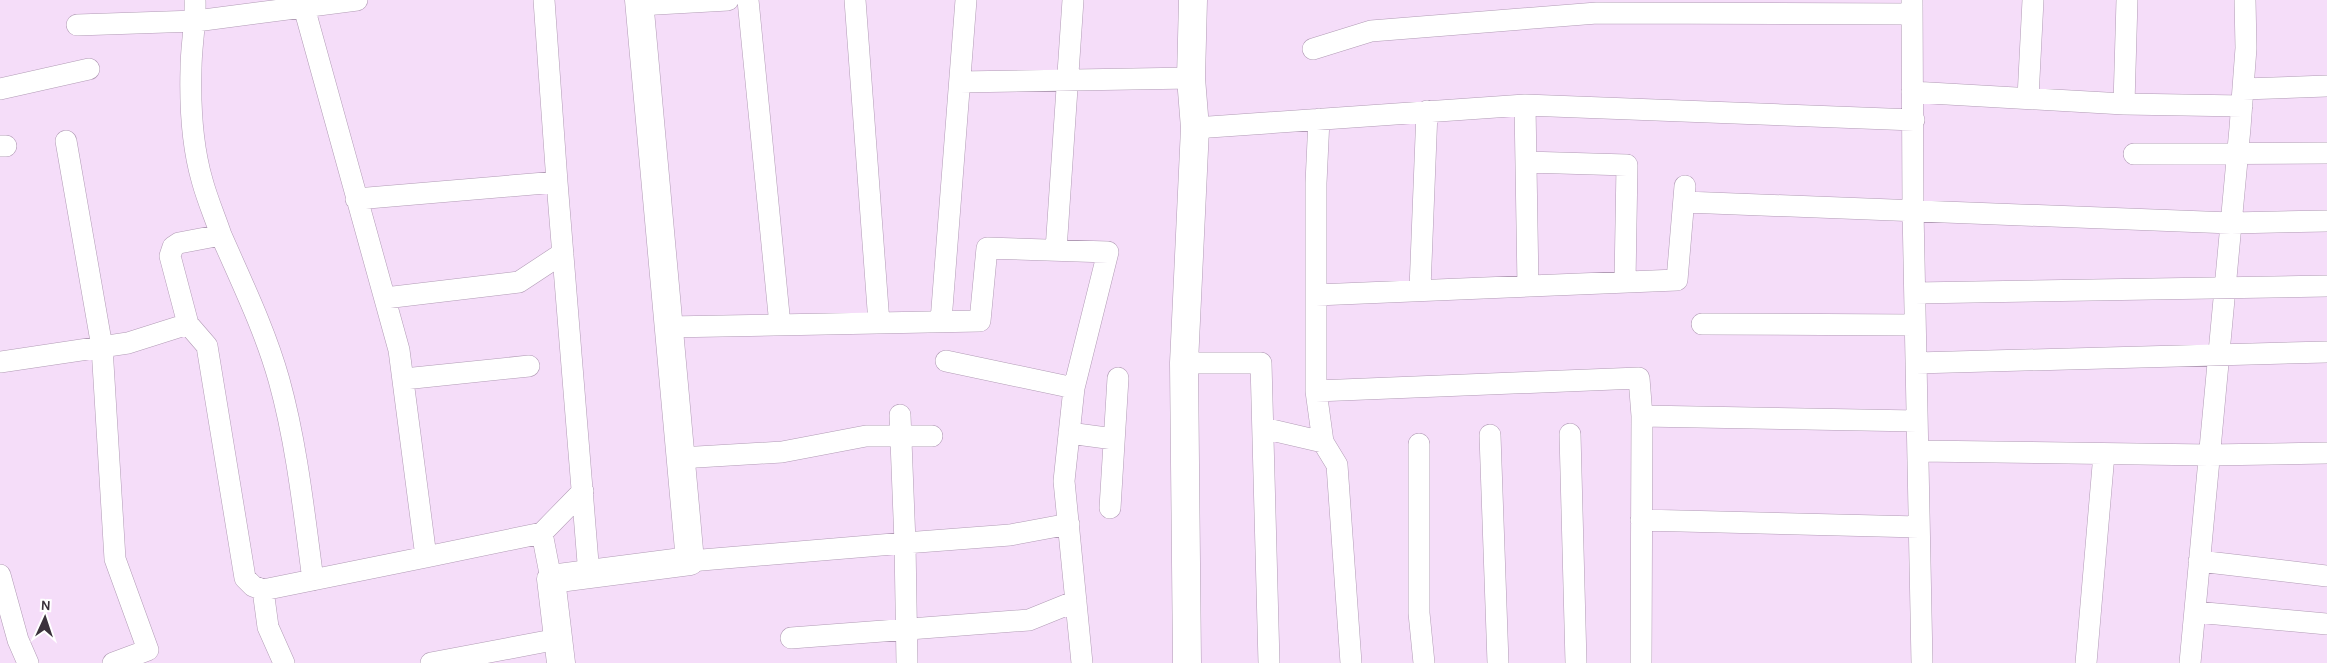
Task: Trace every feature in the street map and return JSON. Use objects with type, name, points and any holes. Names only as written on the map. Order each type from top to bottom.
[{"type":"street","points":[[194,0],[196,21],[191,67],[191,103],[197,156],[202,180],[221,235],[261,325],[279,380],[292,435],[313,580]]},
{"type":"street","points":[[77,25],[196,21],[303,3],[357,0]]},
{"type":"street","points":[[544,0],[589,576]]},
{"type":"street","points":[[690,561],[639,2],[728,0]]},
{"type":"street","points":[[748,0],[780,325]]},
{"type":"street","points":[[855,0],[879,323]]},
{"type":"street","points":[[941,322],[966,0]]},
{"type":"street","points":[[1056,250],[1073,0]]},
{"type":"street","points":[[1187,663],[1184,363],[1195,128],[1191,78],[1193,0]]},
{"type":"street","points":[[2028,98],[2033,0]]},
{"type":"street","points":[[2124,104],[2127,0]]},
{"type":"street","points":[[2190,663],[2238,153],[2246,48],[2245,0]]},
{"type":"street","points":[[303,3],[399,350],[426,557]]},
{"type":"street","points":[[1314,49],[1371,31],[1597,13],[1912,7],[1912,92],[1914,120],[1912,210],[1922,663]]},
{"type":"street","points":[[0,89],[89,69]]},
{"type":"street","points":[[960,82],[1191,78]]},
{"type":"street","points":[[1912,92],[2124,104],[2242,97],[2327,86]]},
{"type":"street","points":[[1195,128],[1524,105],[1914,120]]},
{"type":"street","points":[[1524,105],[1528,286]]},
{"type":"street","points":[[1420,289],[1427,111]]},
{"type":"street","points":[[1319,119],[1316,182],[1316,390],[1323,442],[1337,466],[1351,663]]},
{"type":"street","points":[[66,141],[102,347],[115,559],[151,656],[113,663]]},
{"type":"street","points":[[2134,154],[2327,153]]},
{"type":"street","points":[[1526,162],[1627,165],[1625,282]]},
{"type":"street","points":[[356,199],[557,182]]},
{"type":"street","points":[[1316,295],[1420,289],[1677,280],[1685,194],[1912,210],[2231,223],[2327,221]]},
{"type":"street","points":[[221,235],[180,242],[173,247],[170,256],[188,324],[207,346],[245,578],[253,586],[263,590],[542,533],[583,491]]},
{"type":"street","points":[[668,327],[980,321],[987,248],[1108,252],[1074,388],[1064,481],[1082,663]]},
{"type":"street","points":[[385,298],[519,282],[563,253]]},
{"type":"street","points":[[1915,293],[2327,286]]},
{"type":"street","points":[[0,362],[128,343],[188,324]]},
{"type":"street","points":[[1702,324],[1915,325]]},
{"type":"street","points":[[1916,364],[2327,352]]},
{"type":"street","points":[[946,361],[1074,388]]},
{"type":"street","points":[[1184,363],[1261,363],[1269,663]]},
{"type":"street","points":[[404,379],[529,366]]},
{"type":"street","points":[[1110,508],[1118,378]]},
{"type":"street","points":[[1316,390],[1639,378],[1642,416],[1641,663]]},
{"type":"street","points":[[900,414],[907,663]]},
{"type":"street","points":[[1642,416],[1917,422]]},
{"type":"street","points":[[1263,428],[1323,442]]},
{"type":"street","points":[[1069,432],[1114,438]]},
{"type":"street","points":[[1570,434],[1576,663]]},
{"type":"street","points":[[1490,435],[1498,663]]},
{"type":"street","points":[[680,458],[782,452],[866,436],[932,436]]},
{"type":"street","points":[[1419,444],[1419,614],[1424,663]]},
{"type":"street","points":[[1918,451],[2209,455],[2327,453]]},
{"type":"street","points":[[2086,663],[2104,454]]},
{"type":"street","points":[[1641,520],[1919,527]]},
{"type":"street","points":[[551,579],[589,576],[690,561],[1010,535],[1069,524]]},
{"type":"street","points":[[431,663],[559,651],[551,579],[542,533]]},
{"type":"street","points":[[2199,561],[2327,576]]},
{"type":"street","points":[[0,575],[18,640],[28,663]]},
{"type":"street","points":[[263,590],[268,627],[284,663]]},
{"type":"street","points":[[791,638],[1029,620],[1076,601]]},
{"type":"street","points":[[2194,612],[2327,624]]}]
